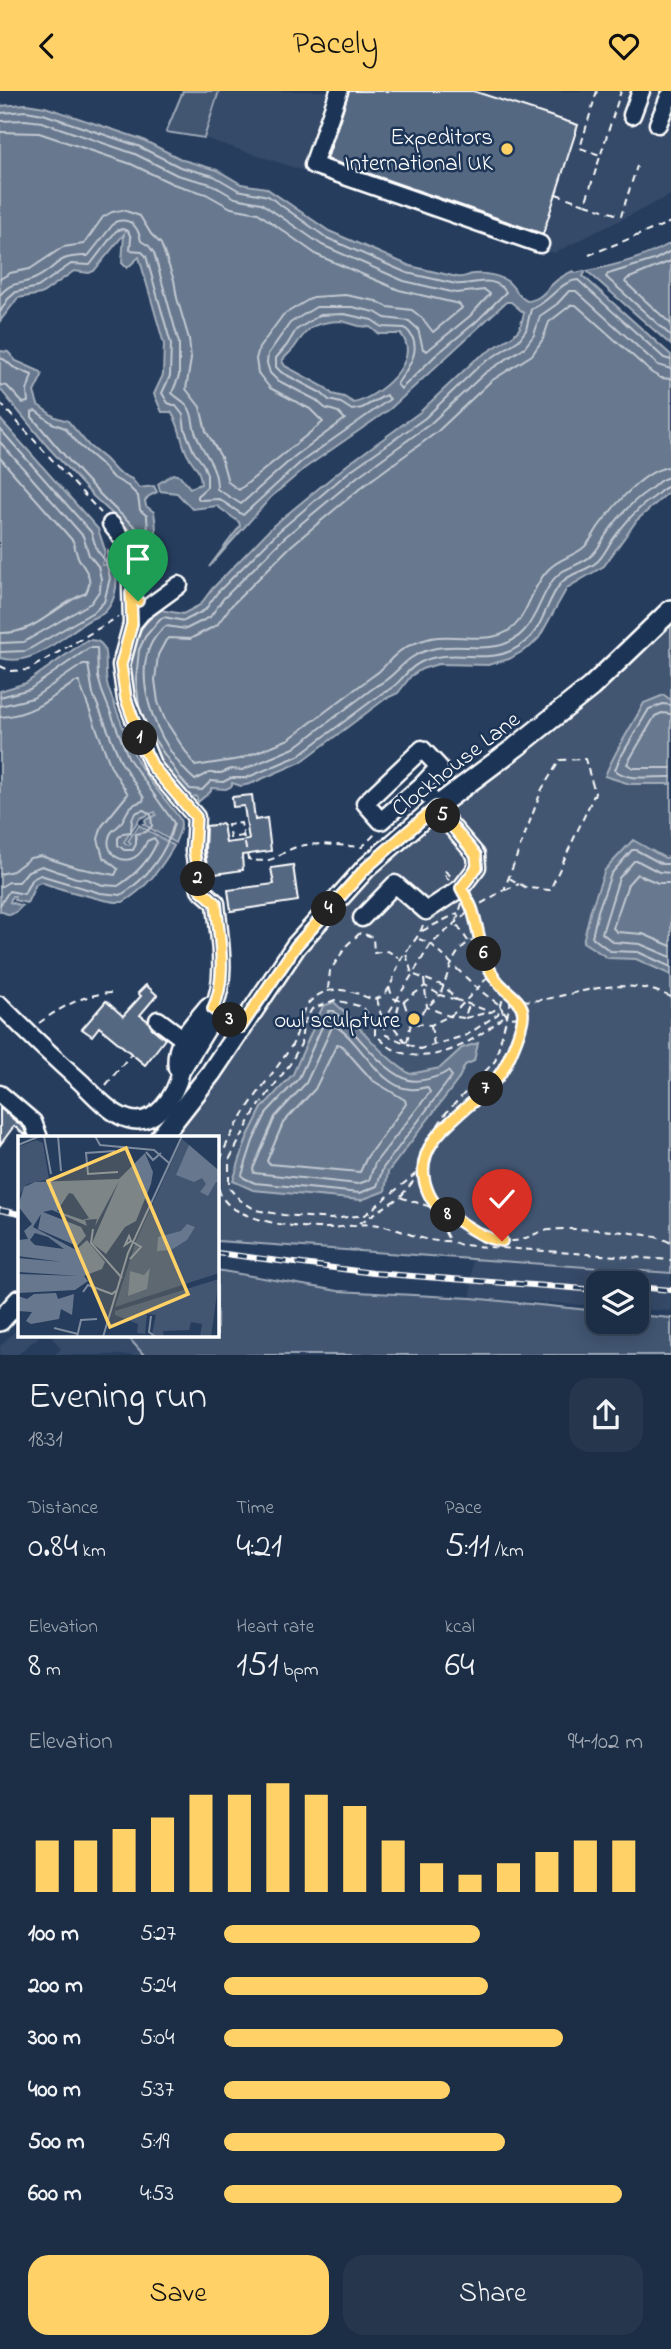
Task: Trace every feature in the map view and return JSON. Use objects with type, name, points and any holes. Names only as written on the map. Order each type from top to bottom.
[{"type":"main road","name":"Clockhouse Lane","points":[[162,1136],[211,1073],[296,946],[366,868],[436,807],[591,687],[671,610]]},
{"type":"main road","points":[[0,1321],[18,1301]]},
{"type":"lane","points":[[339,91],[313,165],[540,244]]},
{"type":"lane","points":[[632,115],[641,91]]},
{"type":"lane","points":[[658,124],[666,95]]},
{"type":"lane","points":[[0,1005],[97,1098],[129,1120],[147,1120],[156,1116],[166,1102],[208,1027],[219,996],[222,965],[216,903],[200,889],[194,851],[196,817],[153,767],[126,699],[121,665],[131,593],[130,548],[111,524]]},
{"type":"lane","points":[[127,618],[142,612],[179,585]]},
{"type":"lane","points":[[131,593],[144,605],[152,605]]},
{"type":"lane","points":[[422,749],[439,767],[422,785],[381,821],[365,803],[422,749]]},
{"type":"lane","points":[[362,918],[396,884],[426,911],[461,888],[477,867],[476,855],[436,807],[422,785]]},
{"type":"lane","points":[[181,1071],[177,1069],[175,1056],[182,1038],[208,1006],[241,1027]]},
{"type":"lane","points":[[158,1020],[182,1038]]},
{"type":"lane","points":[[0,1094],[33,1122],[38,1136]]},
{"type":"path","points":[[597,91],[580,148],[601,155]]},
{"type":"path","points":[[585,204],[621,91]]},
{"type":"path","points":[[556,194],[621,216],[637,166]]},
{"type":"path","points":[[589,255],[671,222]]},
{"type":"path","points":[[0,403],[111,524]]},
{"type":"path","points":[[0,666],[11,671],[28,670],[127,618]]},
{"type":"path","points":[[504,890],[542,789],[560,760],[585,759],[595,793],[550,890],[527,888],[509,878]]},
{"type":"path","points":[[243,836],[230,838],[228,825],[241,823],[248,859],[265,861],[303,845],[362,847],[380,830],[381,821]]},
{"type":"path","points":[[443,873],[445,871],[458,883]]},
{"type":"path","points":[[383,1022],[431,944],[472,909],[519,884]]},
{"type":"path","points":[[456,923],[465,895],[472,909],[486,964],[506,992],[518,1000],[546,999],[601,986],[623,984],[649,988],[671,997]]},
{"type":"path","points":[[377,998],[389,986],[405,952],[418,939],[426,911]]},
{"type":"path","points":[[421,931],[459,913]]},
{"type":"path","points":[[456,923],[468,940]]},
{"type":"path","points":[[328,991],[330,971],[347,945],[360,933],[373,937],[374,953],[388,951],[401,959]]},
{"type":"path","points":[[418,939],[431,944],[453,963],[478,989],[501,1006],[508,1018]]},
{"type":"path","points":[[411,1023],[440,995],[458,950],[468,940],[480,939]]},
{"type":"path","points":[[405,952],[412,974]]},
{"type":"path","points":[[411,1023],[431,1025],[449,1016],[466,1003],[492,973]]},
{"type":"path","points":[[412,974],[444,986],[457,1000]]},
{"type":"path","points":[[424,978],[427,1007]]},
{"type":"path","points":[[389,986],[393,998],[404,1002],[411,1023],[407,1044]]},
{"type":"path","points":[[425,986],[440,995],[491,1012]]},
{"type":"path","points":[[407,1044],[393,1026],[399,1005],[425,986]]},
{"type":"path","points":[[219,1169],[225,1142],[293,1042],[300,1016],[308,1003],[328,991],[347,990],[377,998]]},
{"type":"path","points":[[377,998],[386,1035],[420,1049],[467,1035],[499,1014],[506,992]]},
{"type":"path","points":[[28,1034],[54,1013],[74,1002],[88,996],[112,993]]},
{"type":"path","points":[[501,1006],[504,1016],[476,1038],[457,1047],[420,1057],[392,1049],[376,1035],[375,1025],[363,1007],[335,1000],[312,1009],[303,1024],[301,1044],[290,1064],[254,1112],[237,1141],[229,1160],[229,1188],[240,1200],[256,1210],[331,1219],[365,1215],[418,1172],[424,1148],[445,1114],[495,1061],[512,997]]},
{"type":"path","points":[[448,1239],[427,1189],[422,1171],[424,1159],[434,1141],[501,1073],[523,1017],[518,1000]]},
{"type":"path","points":[[427,1007],[449,1016],[464,1018],[491,1012],[501,1006]]},
{"type":"path","points":[[464,1018],[468,1008],[475,1007]]},
{"type":"path","points":[[508,1018],[523,1017]]},
{"type":"path","points":[[431,1025],[434,1045]]},
{"type":"path","points":[[97,1098],[131,1054]]},
{"type":"path","points":[[359,1224],[400,1197],[422,1171]]},
{"type":"path","points":[[219,1192],[230,1207],[253,1218],[274,1223],[328,1228],[359,1224],[395,1229],[433,1241],[448,1239],[461,1245],[671,1260]]},
{"type":"path","points":[[400,1197],[438,1210],[479,1235],[491,1239],[521,1240],[545,1230],[578,1230],[654,1236],[671,1243]]},
{"type":"shaded area","points":[[183,91],[219,91],[204,138],[166,132]]},
{"type":"shaded area","points":[[219,91],[671,91],[671,195],[554,253],[204,138]]},
{"type":"shaded area","points":[[671,623],[671,1273],[219,1241],[219,1136],[169,1136],[307,947],[372,873],[456,802],[511,763],[576,711]]},
{"type":"shaded area","points":[[472,1258],[644,1271],[586,1271],[586,1305],[471,1298]]},
{"type":"shaded area","points":[[219,1270],[338,1291],[471,1298],[586,1310],[586,1334],[649,1334],[649,1316],[671,1318],[671,1355],[144,1355],[128,1337],[219,1337]]},
{"type":"shaded area","points":[[649,1271],[671,1273],[671,1311],[649,1310]]},
{"type":"shaded area","points":[[18,1328],[18,1337],[39,1337],[17,1355],[0,1355],[0,1346]]},
{"type":"shaded area","points":[[52,1337],[128,1337],[144,1355],[54,1355],[61,1349]]},
{"type":"water","points":[[26,104],[45,107],[141,139],[183,160],[217,170],[241,184],[266,188],[329,231],[410,266],[457,277],[473,274],[495,276],[507,281],[527,301],[538,298],[566,274],[584,271],[583,276],[671,355],[671,490],[637,520],[604,566],[567,588],[539,638],[530,647],[509,659],[488,665],[438,664],[422,669],[411,676],[398,693],[385,699],[301,762],[250,784],[241,786],[232,783],[232,786],[226,789],[211,788],[198,802],[196,796],[189,798],[159,761],[140,726],[132,692],[130,666],[135,641],[141,630],[161,610],[183,614],[200,605],[274,525],[347,465],[420,412],[475,360],[514,335],[520,328],[524,313],[511,302],[506,302],[390,409],[305,468],[271,497],[209,567],[240,526],[239,522],[217,506],[192,509],[177,493],[160,491],[158,484],[173,474],[180,476],[190,488],[201,484],[201,479],[187,454],[174,416],[171,412],[162,412],[154,394],[163,375],[164,344],[139,257],[127,268],[122,263],[124,234],[94,271],[74,271],[41,294],[18,298],[0,321],[0,106]],"holes":[[[342,321],[370,327],[379,334],[401,334],[406,344],[406,355],[395,376],[364,399],[354,403],[332,394],[285,366],[282,361],[314,326]]]},
{"type":"water","points":[[671,243],[671,345],[587,271],[651,253]]},
{"type":"water","points":[[0,351],[8,352],[16,361],[41,372],[42,376],[34,392],[38,405],[55,417],[68,421],[89,446],[117,472],[132,479],[139,488],[154,486],[157,492],[145,501],[146,506],[154,512],[155,543],[142,592],[139,588],[145,554],[144,543],[93,496],[0,389]]},
{"type":"water","points":[[0,419],[98,529],[105,550],[102,565],[105,565],[108,551],[116,579],[113,600],[103,614],[37,654],[13,660],[0,658]]},
{"type":"water","points":[[87,640],[96,641],[104,649],[109,690],[132,748],[144,773],[180,819],[180,831],[175,843],[143,824],[146,823],[145,820],[156,815],[155,812],[140,818],[124,842],[129,845],[131,843],[128,841],[139,825],[174,846],[152,877],[139,891],[123,902],[103,900],[41,882],[36,884],[27,903],[14,900],[15,896],[12,896],[10,902],[22,906],[10,915],[0,911],[0,691],[26,683]]},
{"type":"water","points":[[664,695],[671,700],[671,784],[630,784],[605,776],[644,703]]},
{"type":"water","points":[[633,840],[665,858],[671,857],[671,975],[636,959],[608,958],[583,942],[605,870]]},
{"type":"water","points":[[334,1002],[380,1049],[410,1074],[440,1068],[462,1048],[478,1043],[474,1061],[465,1065],[458,1080],[388,1172],[385,1191],[361,1200],[253,1190],[233,1181],[247,1138],[262,1108],[293,1074],[323,1006]]},
{"type":"building","points":[[349,91],[473,91],[578,125],[543,234],[327,159]]},
{"type":"building","points":[[252,795],[255,820],[267,818],[271,851],[242,855],[243,870],[208,875],[206,826],[223,824],[226,843],[249,840],[244,806],[233,807],[232,797]]},
{"type":"building","points":[[293,865],[298,901],[231,911],[228,890],[274,884],[271,868]]},
{"type":"building","points":[[146,985],[157,995],[140,1015],[165,1039],[145,1065],[99,1027],[92,1036],[82,1029],[106,1001],[123,1016],[141,996],[138,993]]},
{"type":"building","points":[[0,1108],[24,1128],[27,1136],[14,1126],[0,1145]]},
{"type":"railway","points":[[0,1210],[18,1214]]},
{"type":"railway","points":[[219,1253],[373,1273],[586,1289]]},
{"type":"railway","points":[[649,1288],[671,1290]]},
{"type":"place","name":"Expeditors International UK","points":[[507,149]]},
{"type":"place","name":"owl sculpture","points":[[414,1019]]},
{"type":"route","points":[[138,601],[131,593],[132,624],[121,665],[126,699],[153,767],[196,817],[194,851],[200,889],[216,903],[222,965],[219,996],[213,1009],[241,1027],[296,946],[366,868],[436,807],[476,855],[477,867],[474,874],[461,888],[472,909],[486,964],[507,993],[518,1000],[523,1017],[501,1073],[434,1141],[424,1159],[422,1171],[427,1189],[438,1210],[479,1235],[502,1241]]}]
